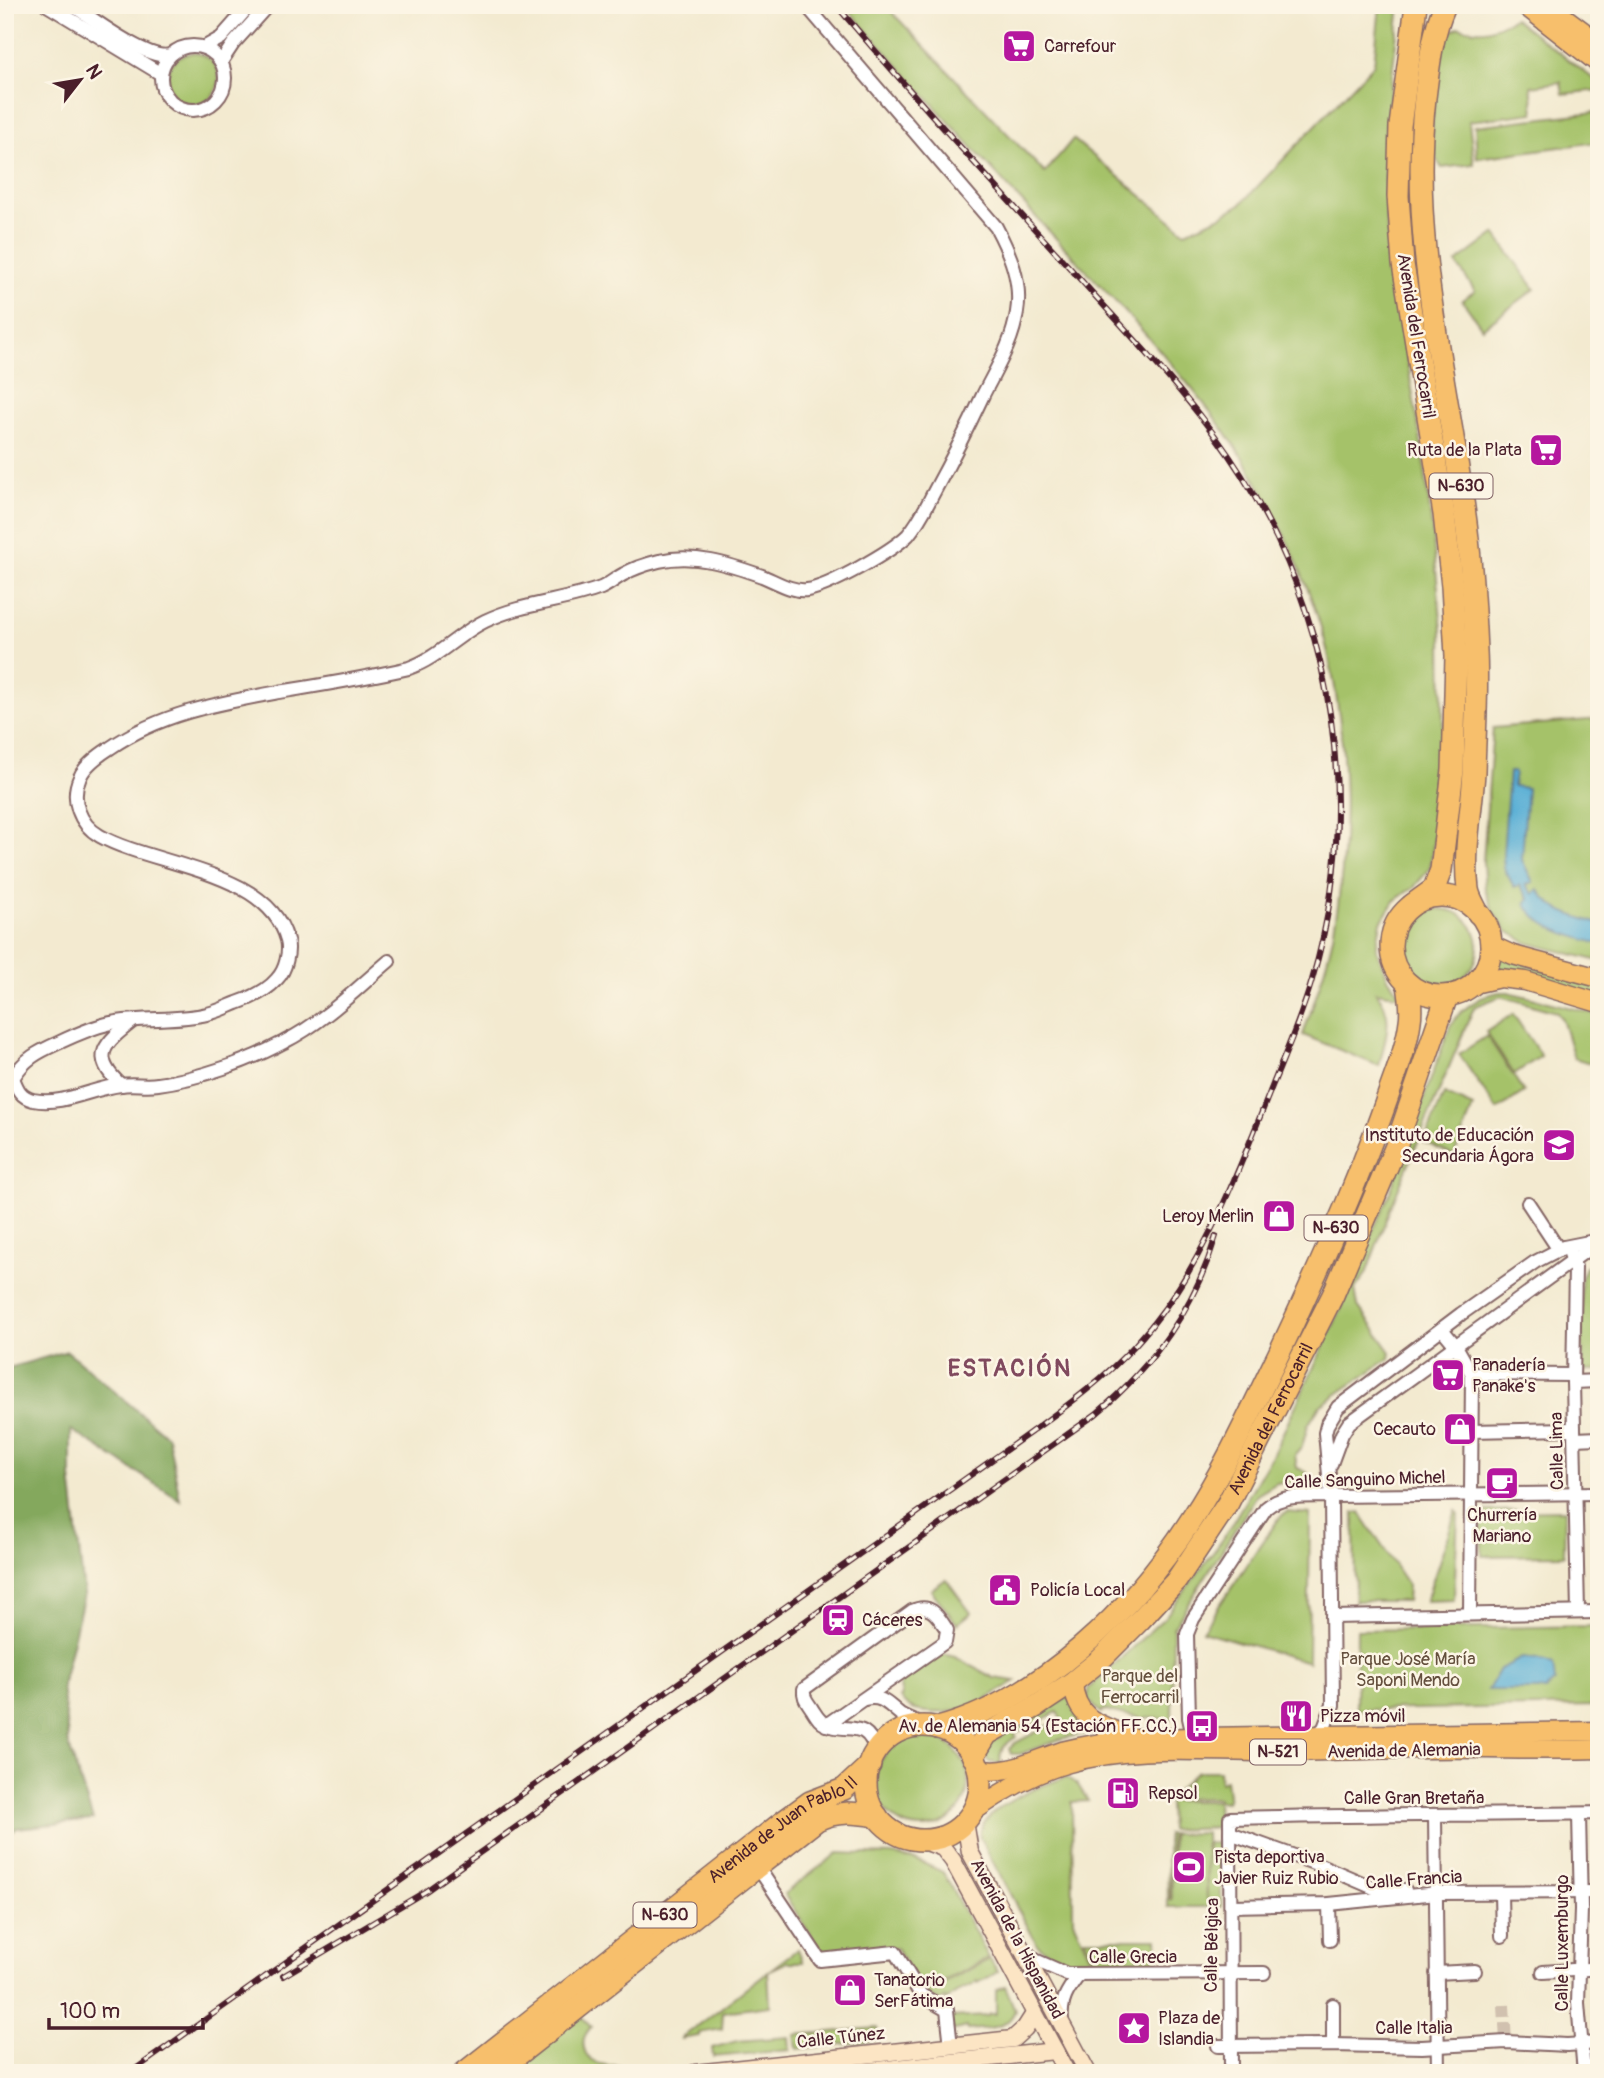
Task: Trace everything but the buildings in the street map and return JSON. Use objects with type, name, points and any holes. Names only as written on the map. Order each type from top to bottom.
[{"type":"highway","name":"Avenida del Ferrocarril","points":[[1412,905],[1434,889],[1441,870],[1453,770],[1456,656],[1444,514],[1403,264],[1398,196],[1399,126],[1416,5]]},
{"type":"highway","name":"Avenida del Ferrocarril","points":[[1445,5],[1429,58],[1422,128],[1420,195],[1424,260],[1464,509],[1472,582],[1476,654],[1468,892],[1478,913]]},
{"type":"highway","points":[[1412,905],[1425,898],[1450,897],[1462,901],[1478,913]]},
{"type":"highway","name":"N-630","points":[[1408,985],[1396,970],[1391,939],[1400,916],[1412,905]]},
{"type":"highway","name":"N-630","points":[[1478,913],[1486,926],[1491,944]]},
{"type":"highway","points":[[1408,985],[1429,995],[1447,996],[1460,993],[1474,984],[1488,965],[1491,944]]},
{"type":"highway","name":"Avenida del Ferrocarril","points":[[932,1727],[981,1713],[1003,1702],[1060,1664],[1124,1605],[1190,1522],[1226,1461],[1260,1392],[1312,1284],[1367,1156],[1403,1052],[1410,1022],[1408,985]]},
{"type":"highway","name":"Avenida del Ferrocarril","points":[[976,1763],[988,1734],[1073,1682],[1116,1644],[1176,1581],[1207,1537],[1233,1493],[1333,1295],[1396,1146],[1447,996]]},
{"type":"highway","points":[[918,1839],[949,1833],[968,1817],[979,1794],[976,1763],[961,1740],[932,1727]]},
{"type":"highway","name":"N-630","points":[[873,1758],[884,1742],[902,1730],[932,1727]]},
{"type":"highway","points":[[873,1758],[866,1784],[868,1797],[877,1816]]},
{"type":"highway","name":"Avenida de Juan Pablo II","points":[[464,2073],[784,1821],[810,1802],[844,1789],[873,1758]]},
{"type":"highway","name":"Avenida de Juan Pablo II","points":[[495,2073],[517,2064],[817,1820],[843,1812],[877,1816]]},
{"type":"highway","name":"N-630","points":[[877,1816],[891,1829],[918,1839]]},
{"type":"main road","points":[[1524,5],[1599,64]]},
{"type":"main road","points":[[1548,5],[1599,43]]},
{"type":"main road","points":[[1491,944],[1513,955],[1599,978]]},
{"type":"main road","points":[[1474,984],[1500,978],[1525,981],[1599,1003]]},
{"type":"main road","points":[[1073,1682],[1075,1698],[1083,1714],[1099,1724],[1137,1738]]},
{"type":"main road","name":"Avenida de Alemania","points":[[976,1763],[997,1772],[1010,1770],[1072,1749],[1137,1738],[1599,1731]]},
{"type":"main road","name":"Avenida de Alemania","points":[[968,1817],[992,1798],[1031,1777],[1067,1763],[1123,1754],[1599,1749]]},
{"type":"main road","name":"Avenida de la Hispanidad","points":[[968,1817],[970,1852],[1088,2073]]},
{"type":"main road","name":"Avenida de la Hispanidad","points":[[918,1839],[943,1849],[953,1861],[1067,2073]]},
{"type":"main road","name":"Calle Túnez","points":[[850,2073],[992,2050],[1013,2039],[1026,2028],[1034,2014]]},
{"type":"main road","name":"Calle Túnez","points":[[695,2073],[763,2069],[951,2046],[1055,2051]]},
{"type":"street","points":[[47,5],[161,74]]},
{"type":"street","points":[[72,5],[145,49],[164,56],[170,55]]},
{"type":"street","points":[[205,47],[221,62],[225,84],[220,96],[210,107],[198,111],[174,106],[161,85],[163,64],[181,48],[205,47],[221,38],[250,5]]},
{"type":"street","points":[[221,62],[233,44],[268,5]]},
{"type":"street","points":[[389,961],[315,1025],[283,1043],[207,1072],[158,1084],[121,1084],[81,1096],[44,1101],[30,1100],[19,1092],[13,1078],[21,1064],[36,1053],[88,1030],[118,1022],[208,1014],[257,996],[278,979],[285,965],[289,947],[284,927],[275,914],[248,893],[189,867],[122,847],[97,835],[84,822],[75,793],[80,774],[98,756],[129,735],[168,717],[213,704],[409,668],[423,663],[481,623],[506,611],[596,589],[624,574],[659,561],[710,560],[805,591],[834,581],[893,547],[918,521],[958,447],[1010,339],[1017,312],[1018,290],[1014,268],[1009,250],[996,227],[806,5]]},
{"type":"street","points":[[121,1084],[108,1073],[102,1063],[105,1049],[116,1035],[133,1021]]},
{"type":"street","name":"Calle Lima","points":[[1528,1203],[1569,1264],[1573,1289],[1578,1612]]},
{"type":"street","points":[[1352,1735],[1337,1719],[1333,1705],[1331,1496],[1325,1433],[1327,1425],[1338,1407],[1535,1262],[1559,1250],[1599,1240]]},
{"type":"street","points":[[1330,1468],[1342,1434],[1349,1423],[1599,1240]]},
{"type":"street","points":[[1546,1280],[1560,1281],[1573,1289]]},
{"type":"street","points":[[1437,1332],[1435,1342],[1451,1350],[1472,1374],[1471,1615]]},
{"type":"street","points":[[1472,1374],[1599,1381]]},
{"type":"street","points":[[1338,1407],[1340,1416],[1349,1423]]},
{"type":"street","points":[[1470,1431],[1574,1434],[1599,1438]]},
{"type":"street","name":"Calle Sanguino Michel","points":[[1199,1738],[1191,1727],[1189,1718],[1187,1634],[1193,1619],[1266,1508],[1274,1501],[1331,1496],[1599,1493]]},
{"type":"street","points":[[826,1725],[945,1642],[947,1630],[936,1613],[923,1608],[912,1611],[806,1686],[803,1697],[820,1721],[826,1725],[858,1728]]},
{"type":"street","points":[[1332,1617],[1599,1612]]},
{"type":"street","points":[[891,1704],[891,1689],[899,1675]]},
{"type":"street","points":[[873,1758],[871,1737],[858,1728],[851,1715],[858,1703],[878,1698],[891,1704],[906,1717],[932,1727]]},
{"type":"street","points":[[1316,1735],[1324,1728],[1333,1705]]},
{"type":"street","name":"Calle Luxemburgo","points":[[1579,1814],[1584,2073]]},
{"type":"street","name":"Calle Gran Bretaña","points":[[1230,1818],[1599,1814]]},
{"type":"street","points":[[1435,1816],[1438,2073]]},
{"type":"street","name":"Calle Bélgica","points":[[1230,1818],[1231,1906],[1224,2046],[1231,2073]]},
{"type":"street","points":[[1230,1833],[1325,1867],[1374,1888],[1437,1893]]},
{"type":"street","points":[[763,1875],[820,1960],[895,1952],[921,1995],[947,2010],[951,2046]]},
{"type":"street","name":"Calle Francia","points":[[1231,1906],[1329,1904],[1437,1893],[1599,1892]]},
{"type":"street","points":[[1502,1894],[1502,1936]]},
{"type":"street","points":[[1329,1904],[1331,1940]]},
{"type":"street","name":"Calle Grecia","points":[[1021,1948],[1035,1960],[1067,1974],[1264,1972]]},
{"type":"street","points":[[1543,1972],[1583,1969]]},
{"type":"street","points":[[1436,1973],[1475,1971]]},
{"type":"street","name":"Calle Grecia","points":[[1062,2025],[1064,1996],[1079,1975]]},
{"type":"street","points":[[1333,2005],[1333,2045]]},
{"type":"street","name":"Calle Italia","points":[[1224,2046],[1599,2043]]},
{"type":"green space","points":[[844,5],[885,5],[1045,173],[1073,139],[1185,232],[1241,204],[1374,64],[1380,5],[1400,5],[1385,139],[1386,220],[1390,259],[1423,454],[1432,529],[1442,630],[1443,729],[1437,818],[1430,868],[1415,886],[1394,901],[1381,922],[1376,949],[1388,978],[1401,996],[1376,992],[1386,1009],[1387,1018],[1386,1037],[1379,1066],[1303,1035],[1333,936],[1342,866],[1345,795],[1340,723],[1328,653],[1313,602],[1278,521],[1237,449],[1162,353],[1000,179]]},
{"type":"green space","points":[[1514,18],[1599,83],[1599,90],[1563,94],[1561,82],[1531,86],[1534,113],[1469,121],[1474,164],[1442,168],[1436,156],[1432,122],[1446,30],[1459,27],[1488,30]]},
{"type":"green space","points":[[193,53],[203,55],[211,61],[217,69],[217,89],[211,97],[203,103],[193,105],[183,103],[175,97],[169,89],[167,79],[169,69],[175,61],[183,55]]},
{"type":"green space","points":[[1595,112],[1599,142],[1477,158],[1475,126]]},
{"type":"green space","points":[[1495,234],[1535,289],[1482,328],[1462,300],[1475,291],[1456,263]]},
{"type":"green space","points":[[1599,719],[1599,961],[1528,943],[1507,931],[1494,913],[1485,889],[1483,862],[1493,728]]},
{"type":"green space","points":[[1433,909],[1447,909],[1461,915],[1472,926],[1478,947],[1475,962],[1467,974],[1447,985],[1433,985],[1419,979],[1408,968],[1402,954],[1402,940],[1408,926],[1419,915]]},
{"type":"green space","points":[[1500,957],[1599,985],[1599,998],[1496,970]]},
{"type":"green space","name":"Parque del Ferrocarril","points":[[1499,992],[1599,1015],[1599,1066],[1574,1058],[1562,1019],[1556,1012],[1501,996],[1474,1007],[1391,1206],[1366,1274],[1355,1289],[1358,1306],[1391,1352],[1390,1358],[1320,1406],[1308,1425],[1302,1447],[1295,1455],[1297,1468],[1307,1472],[1307,1482],[1277,1483],[1257,1495],[1173,1628],[1172,1719],[1141,1718],[1103,1710],[1101,1713],[1088,1700],[1088,1689],[1165,1617],[1223,1539],[1273,1454],[1351,1288],[1348,1285],[1389,1195],[1450,1026],[1471,1004]]},
{"type":"green space","points":[[1513,1014],[1541,1056],[1514,1074],[1486,1032]]},
{"type":"green space","points":[[1487,1036],[1524,1092],[1497,1110],[1459,1054]]},
{"type":"green space","points":[[1444,1094],[1473,1107],[1454,1156],[1424,1142]]},
{"type":"green space","points":[[1599,1262],[1599,1371],[1583,1371],[1581,1280],[1586,1267]]},
{"type":"green space","points":[[67,1351],[168,1437],[180,1500],[71,1430],[71,1476],[84,1594],[62,1686],[69,1746],[93,1820],[17,1828],[5,1838],[5,1369]]},
{"type":"green space","points":[[1565,1510],[1564,1555],[1482,1556],[1481,1511]]},
{"type":"green space","points":[[1456,1511],[1454,1600],[1426,1601]]},
{"type":"green space","points":[[1287,1512],[1310,1514],[1308,1662],[1202,1631],[1280,1517]]},
{"type":"green space","points":[[1354,1513],[1360,1513],[1408,1585],[1407,1601],[1355,1601]]},
{"type":"green space","points":[[946,1579],[971,1613],[957,1624],[931,1590]]},
{"type":"green space","name":"Parque José María Saponi Mendo","points":[[1599,1626],[1599,1706],[1356,1710],[1357,1630]]},
{"type":"green space","points":[[943,1654],[955,1657],[994,1678],[1016,1681],[974,1704],[952,1711],[923,1712],[909,1707],[900,1698],[902,1695],[899,1682],[928,1660]]},
{"type":"green space","points":[[1068,1697],[1094,1729],[1093,1732],[1061,1739],[1020,1754],[1011,1754],[1009,1749],[1015,1743],[1061,1719],[1057,1712],[1015,1733],[1016,1737],[1002,1751],[1001,1764],[989,1762],[985,1756],[987,1745]]},
{"type":"green space","points":[[922,1736],[940,1740],[954,1750],[964,1764],[968,1782],[964,1800],[954,1814],[940,1824],[922,1828],[904,1824],[890,1814],[880,1800],[876,1782],[880,1764],[890,1750],[904,1740]]},
{"type":"green space","points":[[1197,1771],[1219,1771],[1220,1782],[1226,1780],[1226,1802],[1218,1801],[1218,1798],[1168,1799]]},
{"type":"green space","points":[[1066,1777],[1078,1785],[1088,1801],[1072,1802],[1073,1921],[1094,1965],[1060,1962],[1037,1944],[980,1838],[982,1827],[999,1808],[1028,1792]]},
{"type":"green space","points":[[1169,1801],[1217,1801],[1218,1828],[1170,1830]]},
{"type":"green space","name":"Pista deportiva Javier Ruiz Rubio","points":[[1205,1833],[1207,1900],[1207,1843],[1221,1843],[1221,1907],[1168,1907],[1167,1834],[1170,1834],[1172,1900],[1172,1834]]},
{"type":"green space","points":[[838,1853],[892,1855],[916,1860],[943,1872],[989,1958],[923,1992],[896,1948],[824,1955],[784,1894]]},
{"type":"green space","points":[[1084,1939],[1157,1939],[1158,1965],[1097,1965]]},
{"type":"green space","points":[[798,1949],[803,1962],[787,1962],[770,1970]]},
{"type":"green space","points":[[990,1959],[998,1972],[946,2000],[945,1998],[940,2001],[923,1994]]},
{"type":"green space","points":[[768,1971],[770,2006],[723,2012],[722,2029],[680,2039],[710,2017]]},
{"type":"green space","points":[[1005,1986],[1015,2010],[1012,2017],[1002,2025],[967,2030],[966,2027],[952,2031],[951,2018],[996,2014],[996,1990]]},
{"type":"green space","points":[[578,2014],[591,2027],[583,2042],[589,2059],[599,2064],[622,2066],[627,2072],[526,2073],[524,2058]]},
{"type":"green space","points":[[877,2028],[879,2040],[797,2049],[795,2035]]},
{"type":"green space","points":[[789,2037],[790,2050],[713,2057],[712,2048],[737,2041]]},
{"type":"water","points":[[1509,772],[1515,772],[1513,786],[1527,788],[1522,860],[1533,882],[1526,885],[1533,894],[1538,889],[1563,912],[1599,922],[1599,944],[1548,926],[1540,920],[1525,904],[1529,899],[1520,885],[1514,887],[1504,868]]},
{"type":"water","points":[[1522,1658],[1538,1659],[1553,1665],[1555,1682],[1545,1690],[1488,1690],[1500,1669]]},
{"type":"tunnel","points":[[1504,2005],[1506,2042]]},
{"type":"railway","points":[[130,2073],[1031,1432],[1111,1369],[1159,1317],[1199,1254],[1231,1187],[1304,1006],[1327,916],[1335,850],[1337,785],[1331,720],[1318,655],[1299,592],[1273,532],[1241,474],[1185,397],[836,5]]},
{"type":"railway","points":[[283,1976],[426,1891],[1096,1414],[1136,1376],[1170,1334],[1196,1288],[1216,1236]]},
{"type":"place","name":"Carrefour","points":[[1019,46]]},
{"type":"place","name":"Ruta de la Plata","points":[[1546,450]]},
{"type":"place","name":"Instituto de Educación Secundaria Ágora","points":[[1559,1145]]},
{"type":"place","name":"Leroy Merlin","points":[[1279,1216]]},
{"type":"place","name":"Panadería Panake's","points":[[1448,1375]]},
{"type":"place","name":"Cecauto","points":[[1460,1429]]},
{"type":"place","name":"Churrería Mariano","points":[[1502,1483]]},
{"type":"place","name":"Policía Local","points":[[1005,1590]]},
{"type":"place","name":"Cáceres","points":[[838,1620]]},
{"type":"place","name":"Pizza móvil","points":[[1296,1716]]},
{"type":"place","name":"Av. de Alemania 54 (Estación FF.CC.)","points":[[1202,1726]]},
{"type":"place","name":"Repsol","points":[[1123,1793]]},
{"type":"place","name":"Pista deportiva Javier Ruiz Rubio","points":[[1189,1867]]},
{"type":"place","name":"Tanatorio SerFátima","points":[[850,1990]]},
{"type":"place","name":"Plaza de Islandia","points":[[1134,2028]]},
{"type":"district","name":"ESTACIÓN","points":[[1010,1368]]}]
